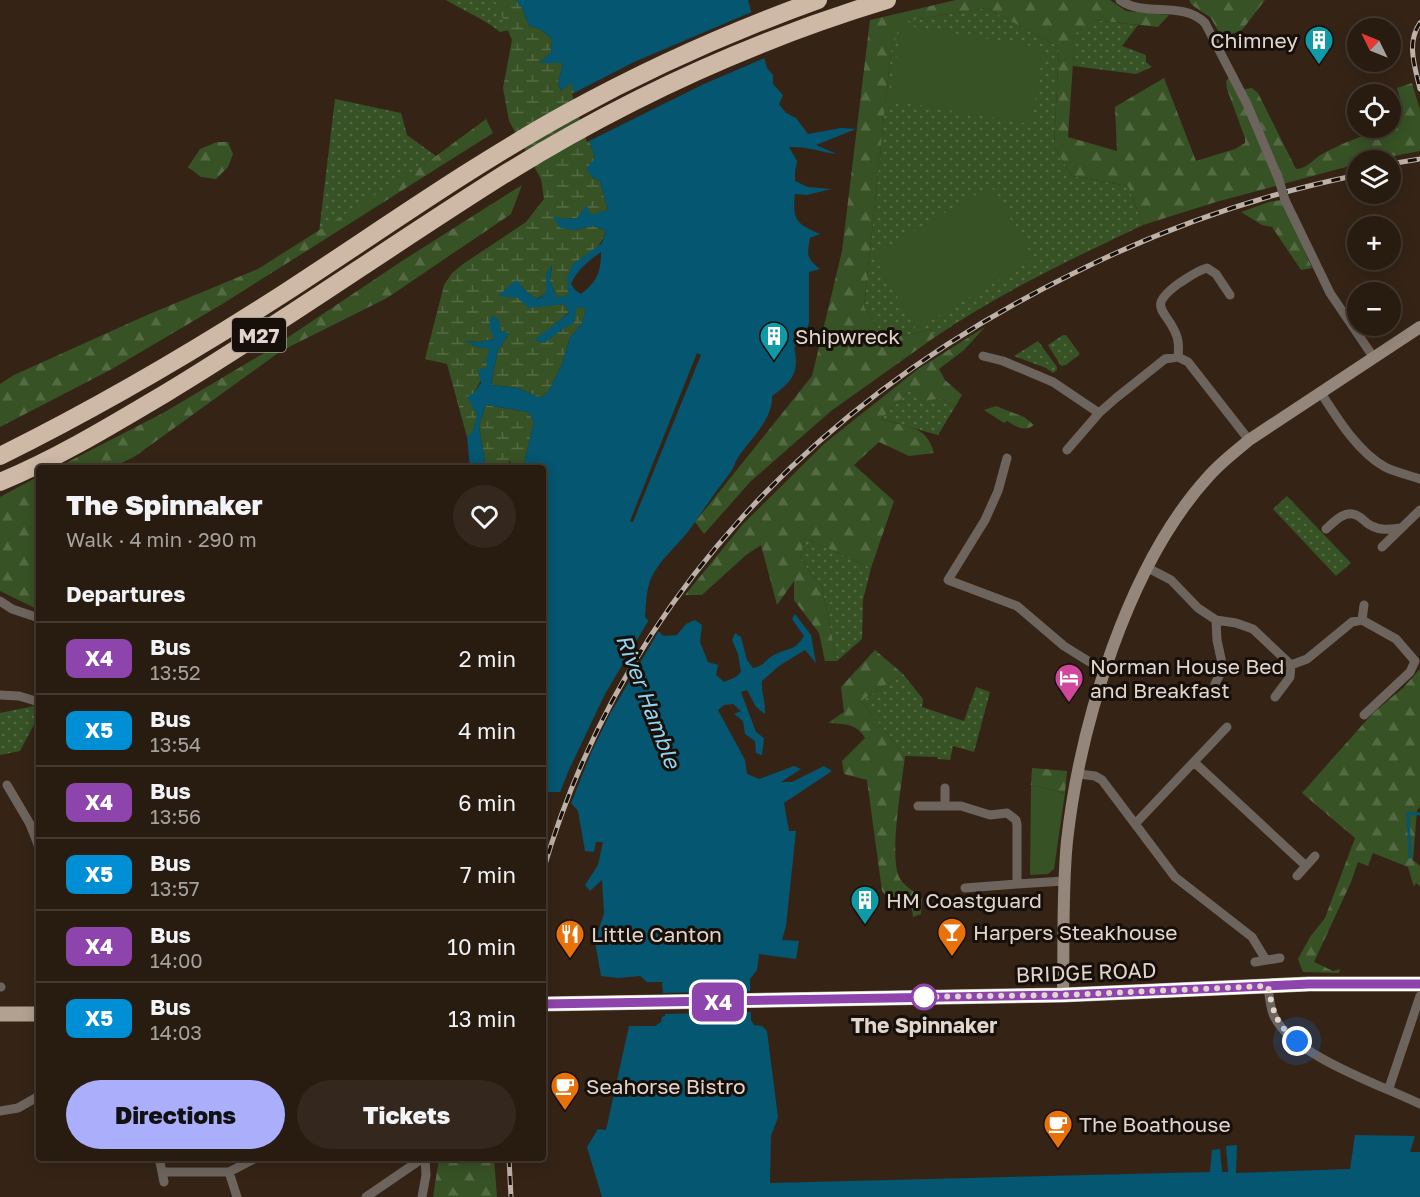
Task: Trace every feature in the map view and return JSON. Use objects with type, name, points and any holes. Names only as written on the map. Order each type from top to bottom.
[{"type":"highway","name":"M27","points":[[0,456],[132,387],[187,355],[496,154],[568,112],[649,71],[741,30],[818,0]]},
{"type":"highway","name":"M27","points":[[38,465],[221,360],[508,172],[567,137],[648,95],[749,50],[837,15],[887,0]]},
{"type":"highway","name":"M27","points":[[0,482],[36,466]]},
{"type":"main road","name":"BRIDGE ROAD","points":[[546,1004],[1063,995],[1309,984],[1420,984]]},
{"type":"main road","points":[[0,1014],[36,1014]]},
{"type":"street","points":[[1120,0],[1136,7],[1185,11],[1201,18],[1209,29],[1246,104],[1279,180],[1285,200],[1330,293],[1374,358]]},
{"type":"street","points":[[1178,357],[1179,345],[1176,332],[1161,312],[1161,302],[1167,292],[1197,271],[1207,268],[1216,274],[1230,295]]},
{"type":"street","points":[[1063,995],[1064,881],[1067,840],[1079,774],[1095,699],[1121,626],[1148,568],[1187,503],[1208,477],[1249,440],[1420,327]]},
{"type":"street","points":[[983,356],[1004,361],[1053,382],[1099,413]]},
{"type":"street","points":[[1067,450],[1099,413],[1116,398],[1165,359],[1178,357],[1188,362],[1249,440]]},
{"type":"street","points":[[1321,393],[1343,428],[1374,459],[1385,467],[1420,479]]},
{"type":"street","points":[[1007,458],[998,491],[985,520],[948,580],[1017,606],[1064,646],[1088,661],[1106,668]]},
{"type":"street","points":[[1382,547],[1420,510]]},
{"type":"street","points":[[1326,529],[1341,516],[1351,514],[1372,527],[1389,530],[1401,528]]},
{"type":"street","points":[[1148,568],[1171,580],[1198,608],[1216,620],[1236,623],[1253,629],[1291,665]]},
{"type":"street","points":[[0,601],[12,609],[36,617]]},
{"type":"street","points":[[1362,620],[1364,604]]},
{"type":"street","points":[[1215,684],[1223,668],[1217,640],[1216,620]]},
{"type":"street","points":[[1291,665],[1307,659],[1352,622],[1362,620],[1396,639],[1415,661],[1410,672],[1364,715]]},
{"type":"street","points":[[1275,697],[1290,677],[1291,665]]},
{"type":"street","points":[[0,695],[19,696],[36,701]]},
{"type":"street","points":[[1135,824],[1227,727]]},
{"type":"street","points":[[1194,762],[1306,866]]},
{"type":"street","points":[[1079,774],[1095,776],[1102,780],[1175,877],[1252,937],[1266,960]]},
{"type":"street","points":[[7,785],[30,824],[36,839]]},
{"type":"street","points":[[945,788],[945,806]]},
{"type":"street","points":[[918,806],[961,806],[990,815],[1007,813],[1012,816],[1017,825],[1017,884]]},
{"type":"street","points":[[1297,876],[1316,856]]},
{"type":"street","points":[[965,888],[1064,881]]},
{"type":"street","points":[[1255,962],[1280,958]]},
{"type":"street","points":[[1268,986],[1273,1014],[1286,1033],[1308,1050],[1335,1065],[1420,1104]]},
{"type":"street","points":[[1389,1088],[1420,996]]},
{"type":"street","points":[[0,1111],[18,1108],[36,1098]]},
{"type":"street","points":[[162,1172],[229,1172],[250,1161]]},
{"type":"street","points":[[366,1197],[420,1161]]},
{"type":"street","points":[[422,1197],[426,1175],[424,1161]]},
{"type":"street","points":[[160,1162],[164,1182]]},
{"type":"street","points":[[229,1172],[237,1197]]},
{"type":"green space","points":[[446,0],[495,0],[509,30],[500,32]]},
{"type":"green space","points":[[495,0],[516,0],[529,26],[540,29],[552,39],[551,53],[540,62],[563,63],[558,83],[561,91],[571,82],[595,158],[592,177],[600,181],[608,210],[590,216],[587,206],[577,218],[553,217],[574,230],[593,226],[606,231],[595,249],[576,263],[569,280],[569,295],[557,298],[550,281],[552,266],[546,274],[546,293],[537,299],[516,281],[518,298],[547,305],[564,304],[569,312],[555,325],[561,332],[577,307],[587,309],[582,323],[570,338],[562,364],[549,391],[540,398],[518,388],[491,385],[498,350],[509,334],[500,330],[495,339],[479,342],[466,341],[478,347],[490,348],[488,367],[474,393],[473,406],[477,415],[473,432],[467,437],[447,364],[425,359],[444,285],[452,273],[463,264],[526,222],[544,199],[541,179],[509,121],[503,88],[512,40]]},
{"type":"green space","points":[[956,0],[1110,0],[1126,11],[1169,15],[1158,27],[1094,20],[1075,34],[1068,137],[1117,151],[1115,107],[1164,78],[1196,161],[1235,149],[1245,143],[1245,138],[1227,89],[1226,81],[1231,75],[1238,90],[1252,88],[1258,93],[1296,169],[1304,167],[1320,155],[1338,146],[1358,138],[1401,138],[1403,111],[1401,87],[1412,83],[1420,110],[1420,151],[1401,155],[1401,150],[1347,150],[1347,167],[1216,202],[1143,225],[1128,186],[1072,176],[1054,147],[1059,47],[986,8],[901,22],[891,51],[864,307],[881,332],[906,336],[930,329],[935,337],[831,411],[751,481],[704,534],[695,522],[812,376],[842,251],[870,20]]},
{"type":"green space","points":[[1189,0],[1265,0],[1242,30],[1222,38],[1211,18],[1192,5]]},
{"type":"green space","points":[[986,8],[1059,47],[1054,147],[1072,176],[1128,186],[1143,225],[1010,291],[935,337],[930,329],[906,336],[881,332],[864,307],[891,51],[900,22]]},
{"type":"green space","points":[[1094,20],[1138,25],[1122,46],[1146,55],[1146,62],[1152,67],[1136,74],[1073,66],[1074,34]]},
{"type":"green space","points":[[902,25],[1044,48],[1031,124],[889,100]]},
{"type":"green space","points":[[335,99],[401,113],[407,135],[436,156],[319,232]]},
{"type":"green space","points":[[486,119],[493,133],[224,303],[112,369],[0,427],[0,384],[14,375],[147,315],[258,269],[436,156]]},
{"type":"green space","points":[[217,142],[228,142],[233,154],[228,167],[216,179],[201,177],[188,167],[200,149]]},
{"type":"green space","points":[[522,185],[511,214],[387,298],[281,351],[134,457],[117,465],[62,465],[163,413],[269,350],[402,261]]},
{"type":"green space","points":[[991,186],[1034,259],[916,329],[873,255]]},
{"type":"green space","points":[[1282,200],[1312,268],[1301,270],[1272,227],[1262,225],[1241,212]]},
{"type":"green space","points":[[985,327],[964,350],[939,369],[945,380],[962,395],[955,407],[942,399],[929,400],[927,406],[911,389],[881,419],[920,431],[926,436],[934,453],[909,456],[879,442],[854,465],[894,501],[871,568],[805,538],[800,559],[822,587],[837,661],[825,661],[819,633],[794,600],[794,581],[777,605],[761,545],[746,555],[702,595],[685,595],[743,524],[825,443],[918,369]]},
{"type":"green space","points":[[1066,335],[1080,354],[1066,365],[1061,366],[1048,345]]},
{"type":"green space","points":[[1038,341],[1057,367],[1053,373],[1014,356]]},
{"type":"green space","points":[[912,388],[927,405],[929,400],[942,399],[955,407],[938,435],[881,419]]},
{"type":"green space","points":[[486,405],[528,412],[534,422],[524,465],[512,465],[509,460],[508,465],[486,465],[479,426]]},
{"type":"green space","points":[[996,406],[1024,417],[1034,425],[1024,428],[1017,427],[1007,421],[1004,423],[984,410]]},
{"type":"green space","points":[[36,478],[36,609],[0,591],[0,497]]},
{"type":"green space","points":[[1287,496],[1351,563],[1336,576],[1273,509]]},
{"type":"green space","points":[[805,538],[871,568],[863,600],[862,639],[837,661],[822,587],[800,559]]},
{"type":"green space","points":[[875,650],[903,674],[861,701],[905,756],[895,852],[899,877],[922,899],[921,914],[913,917],[910,896],[889,899],[882,891],[867,780],[844,774],[842,761],[865,738],[854,727],[828,723],[844,712],[841,687]]},
{"type":"green space","points":[[1420,669],[1420,807],[1417,810],[1413,860],[1420,866],[1420,886],[1416,883],[1414,887],[1408,867],[1373,853],[1368,866],[1358,862],[1314,962],[1333,971],[1340,969],[1339,973],[1303,972],[1298,959],[1310,937],[1325,918],[1355,838],[1302,793],[1373,713],[1403,688]]},
{"type":"green space","points":[[903,674],[923,699],[922,707],[964,721],[976,687],[990,692],[974,752],[953,746],[950,760],[937,757],[905,756],[861,701]]},
{"type":"green space","points":[[36,706],[36,721],[20,751],[0,755],[0,713]]},
{"type":"green space","points":[[1032,768],[1067,771],[1065,793],[1031,785]]},
{"type":"green space","points":[[1031,785],[1065,793],[1054,869],[1048,874],[1030,875]]},
{"type":"green space","points":[[439,1161],[494,1161],[497,1197],[433,1197]]},
{"type":"water","name":"River Hamble","points":[[516,0],[748,0],[767,68],[773,75],[773,84],[783,95],[779,104],[786,113],[796,118],[808,134],[841,128],[856,129],[816,145],[837,154],[789,147],[797,161],[795,181],[808,187],[831,189],[807,195],[795,194],[794,210],[798,220],[820,234],[810,238],[808,252],[812,262],[820,269],[809,272],[809,323],[803,341],[794,347],[795,370],[785,386],[772,396],[765,421],[731,471],[688,532],[654,573],[650,581],[646,604],[645,617],[663,636],[677,635],[686,624],[695,620],[702,625],[700,642],[708,662],[718,665],[716,675],[724,682],[741,672],[738,654],[732,640],[735,633],[741,637],[747,660],[753,668],[774,655],[794,647],[804,636],[792,619],[795,614],[811,635],[816,663],[805,650],[779,666],[762,681],[765,714],[756,707],[747,690],[741,692],[756,732],[764,738],[762,755],[756,753],[755,741],[745,734],[743,721],[734,714],[741,711],[733,704],[724,705],[718,710],[745,760],[747,774],[759,779],[794,766],[801,769],[781,782],[792,782],[824,766],[832,771],[784,803],[789,831],[796,831],[786,926],[782,940],[799,941],[796,959],[759,954],[757,970],[750,979],[751,1020],[754,1025],[762,1026],[767,1031],[778,1117],[771,1136],[770,1183],[1210,1172],[1212,1150],[1220,1149],[1222,1172],[1228,1172],[1226,1146],[1237,1145],[1236,1173],[1350,1169],[1355,1135],[1415,1136],[1410,1152],[1420,1152],[1420,1197],[602,1197],[587,1147],[598,1129],[606,1130],[629,1026],[655,1026],[665,1016],[662,982],[647,982],[640,976],[618,978],[601,976],[595,942],[604,913],[602,880],[590,891],[585,885],[598,865],[603,842],[596,842],[594,852],[585,851],[578,811],[561,792],[546,792],[546,465],[524,465],[534,422],[528,412],[486,405],[479,426],[486,465],[470,465],[467,437],[473,431],[477,415],[467,397],[474,393],[481,383],[478,370],[487,367],[486,358],[490,349],[464,341],[479,342],[494,339],[489,326],[492,315],[499,320],[500,330],[509,334],[498,350],[491,385],[518,388],[540,398],[549,391],[562,364],[570,338],[582,323],[586,309],[577,307],[574,323],[544,343],[534,340],[569,313],[564,304],[529,308],[518,298],[498,296],[516,280],[529,294],[538,299],[546,293],[546,274],[552,264],[550,281],[557,298],[568,295],[567,277],[573,264],[602,243],[606,231],[593,226],[574,230],[560,228],[553,216],[564,219],[577,218],[587,205],[590,215],[608,210],[600,181],[592,177],[586,169],[595,158],[571,83],[561,91],[558,83],[563,63],[539,63],[551,53],[552,39],[540,29],[529,26]],"holes":[[[601,252],[599,271],[591,285],[581,294],[571,284],[580,270]]]},
{"type":"pier","points":[[754,11],[767,57],[704,84],[587,142],[572,94],[634,62]]},
{"type":"pier","points":[[697,353],[701,355],[633,522],[630,521]]},
{"type":"pier","points":[[650,618],[660,629],[610,714],[591,753],[570,806],[559,795],[568,772],[605,694]]},
{"type":"pier","points":[[753,991],[754,1012],[663,1014],[663,993]]},
{"type":"waterway","points":[[1410,857],[1408,813],[1420,814]]},
{"type":"railway","points":[[1420,23],[1413,39],[1414,64],[1420,89]]},
{"type":"railway","points":[[1401,162],[1420,159]]},
{"type":"railway","points":[[546,863],[578,772],[624,680],[679,595],[742,517],[814,446],[893,382],[979,325],[1070,275],[1139,243],[1211,215],[1247,203],[1347,177]]},
{"type":"railway","points":[[509,1161],[511,1197]]},
{"type":"bus line","name":"X4","points":[[546,1004],[1063,995],[1309,984],[1420,984]]},
{"type":"place","name":"Chimney","points":[[1319,66]]},
{"type":"place","name":"Shipwreck","points":[[774,362]]},
{"type":"place","name":"Norman House Bed and Breakfast","points":[[1069,704]]},
{"type":"place","name":"HM Coastguard","points":[[865,926]]},
{"type":"place","name":"Harpers Steakhouse","points":[[952,958]]},
{"type":"place","name":"Little Canton","points":[[570,960]]},
{"type":"place","name":"The Spinnaker","points":[[924,997]]},
{"type":"place","name":"Seahorse Bistro","points":[[565,1112]]},
{"type":"place","name":"The Boathouse","points":[[1058,1150]]},
{"type":"route","points":[[924,997],[914,997],[1063,995],[1268,986],[1273,1014],[1286,1033],[1297,1041]]}]
